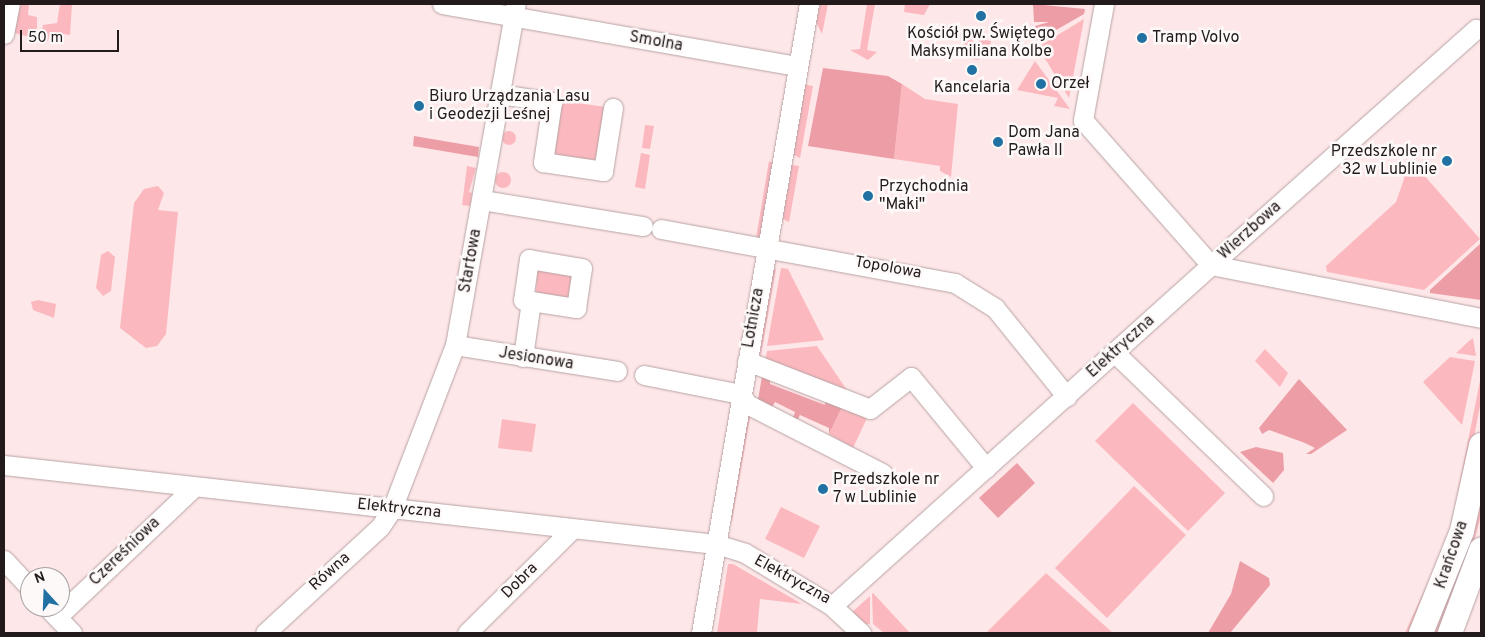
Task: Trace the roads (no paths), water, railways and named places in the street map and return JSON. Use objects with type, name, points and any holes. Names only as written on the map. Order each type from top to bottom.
[{"type":"main road","name":"Krańcowa","points":[[1421,633],[1462,531],[1481,445]]},
{"type":"main road","name":"Krańcowa","points":[[1450,633],[1481,550]]},
{"type":"street","points":[[4,34],[10,4]]},
{"type":"street","name":"Smolna","points":[[442,4],[515,10],[797,66]]},
{"type":"street","name":"Lotnicza","points":[[700,633],[809,4]]},
{"type":"street","name":"Wierzbowa","points":[[1104,4],[1083,120],[1212,265],[1476,29]]},
{"type":"street","name":"Startowa","points":[[392,508],[455,345],[515,10]]},
{"type":"street","points":[[500,94],[552,102],[543,162],[603,171],[613,108]]},
{"type":"street","name":"Topolowa","points":[[482,200],[938,276],[961,286],[995,308],[1067,397]]},
{"type":"street","points":[[1212,265],[1481,318]]},
{"type":"street","name":"Elektryczna","points":[[4,464],[716,544],[745,553],[832,606],[1212,265]]},
{"type":"street","points":[[523,357],[531,301]]},
{"type":"street","name":"Jesionowa","points":[[455,345],[617,371]]},
{"type":"street","points":[[1115,353],[1263,496]]},
{"type":"street","points":[[747,361],[870,409],[911,377],[986,468]]},
{"type":"street","points":[[644,375],[742,394],[747,404],[882,473]]},
{"type":"street","name":"Czereśniowa","points":[[70,596],[194,486]]},
{"type":"street","name":"Równa","points":[[265,633],[380,527],[392,508]]},
{"type":"street","name":"Dobra","points":[[467,633],[572,529]]},
{"type":"street","points":[[4,560],[20,577]]},
{"type":"street","points":[[832,606],[861,633]]},
{"type":"street","points":[[57,617],[72,633]]},
{"type":"place","name":"Kościół pw. Świętego Maksymiliana Kolbe","points":[[981,16]]},
{"type":"place","name":"Tramp Volvo","points":[[1142,38]]},
{"type":"place","name":"Kancelaria","points":[[972,70]]},
{"type":"place","name":"Orzeł","points":[[1041,84]]},
{"type":"place","name":"Biuro Urządzania Lasu i Geodezji Leśnej","points":[[419,106]]},
{"type":"place","name":"Dom Jana Pawła II","points":[[998,142]]},
{"type":"place","name":"Przedszkole nr 32 w Lublinie","points":[[1447,161]]},
{"type":"place","name":"Przychodnia \"Maki\"","points":[[868,196]]},
{"type":"place","name":"Przedszkole nr 7 w Lublinie","points":[[823,489]]}]
